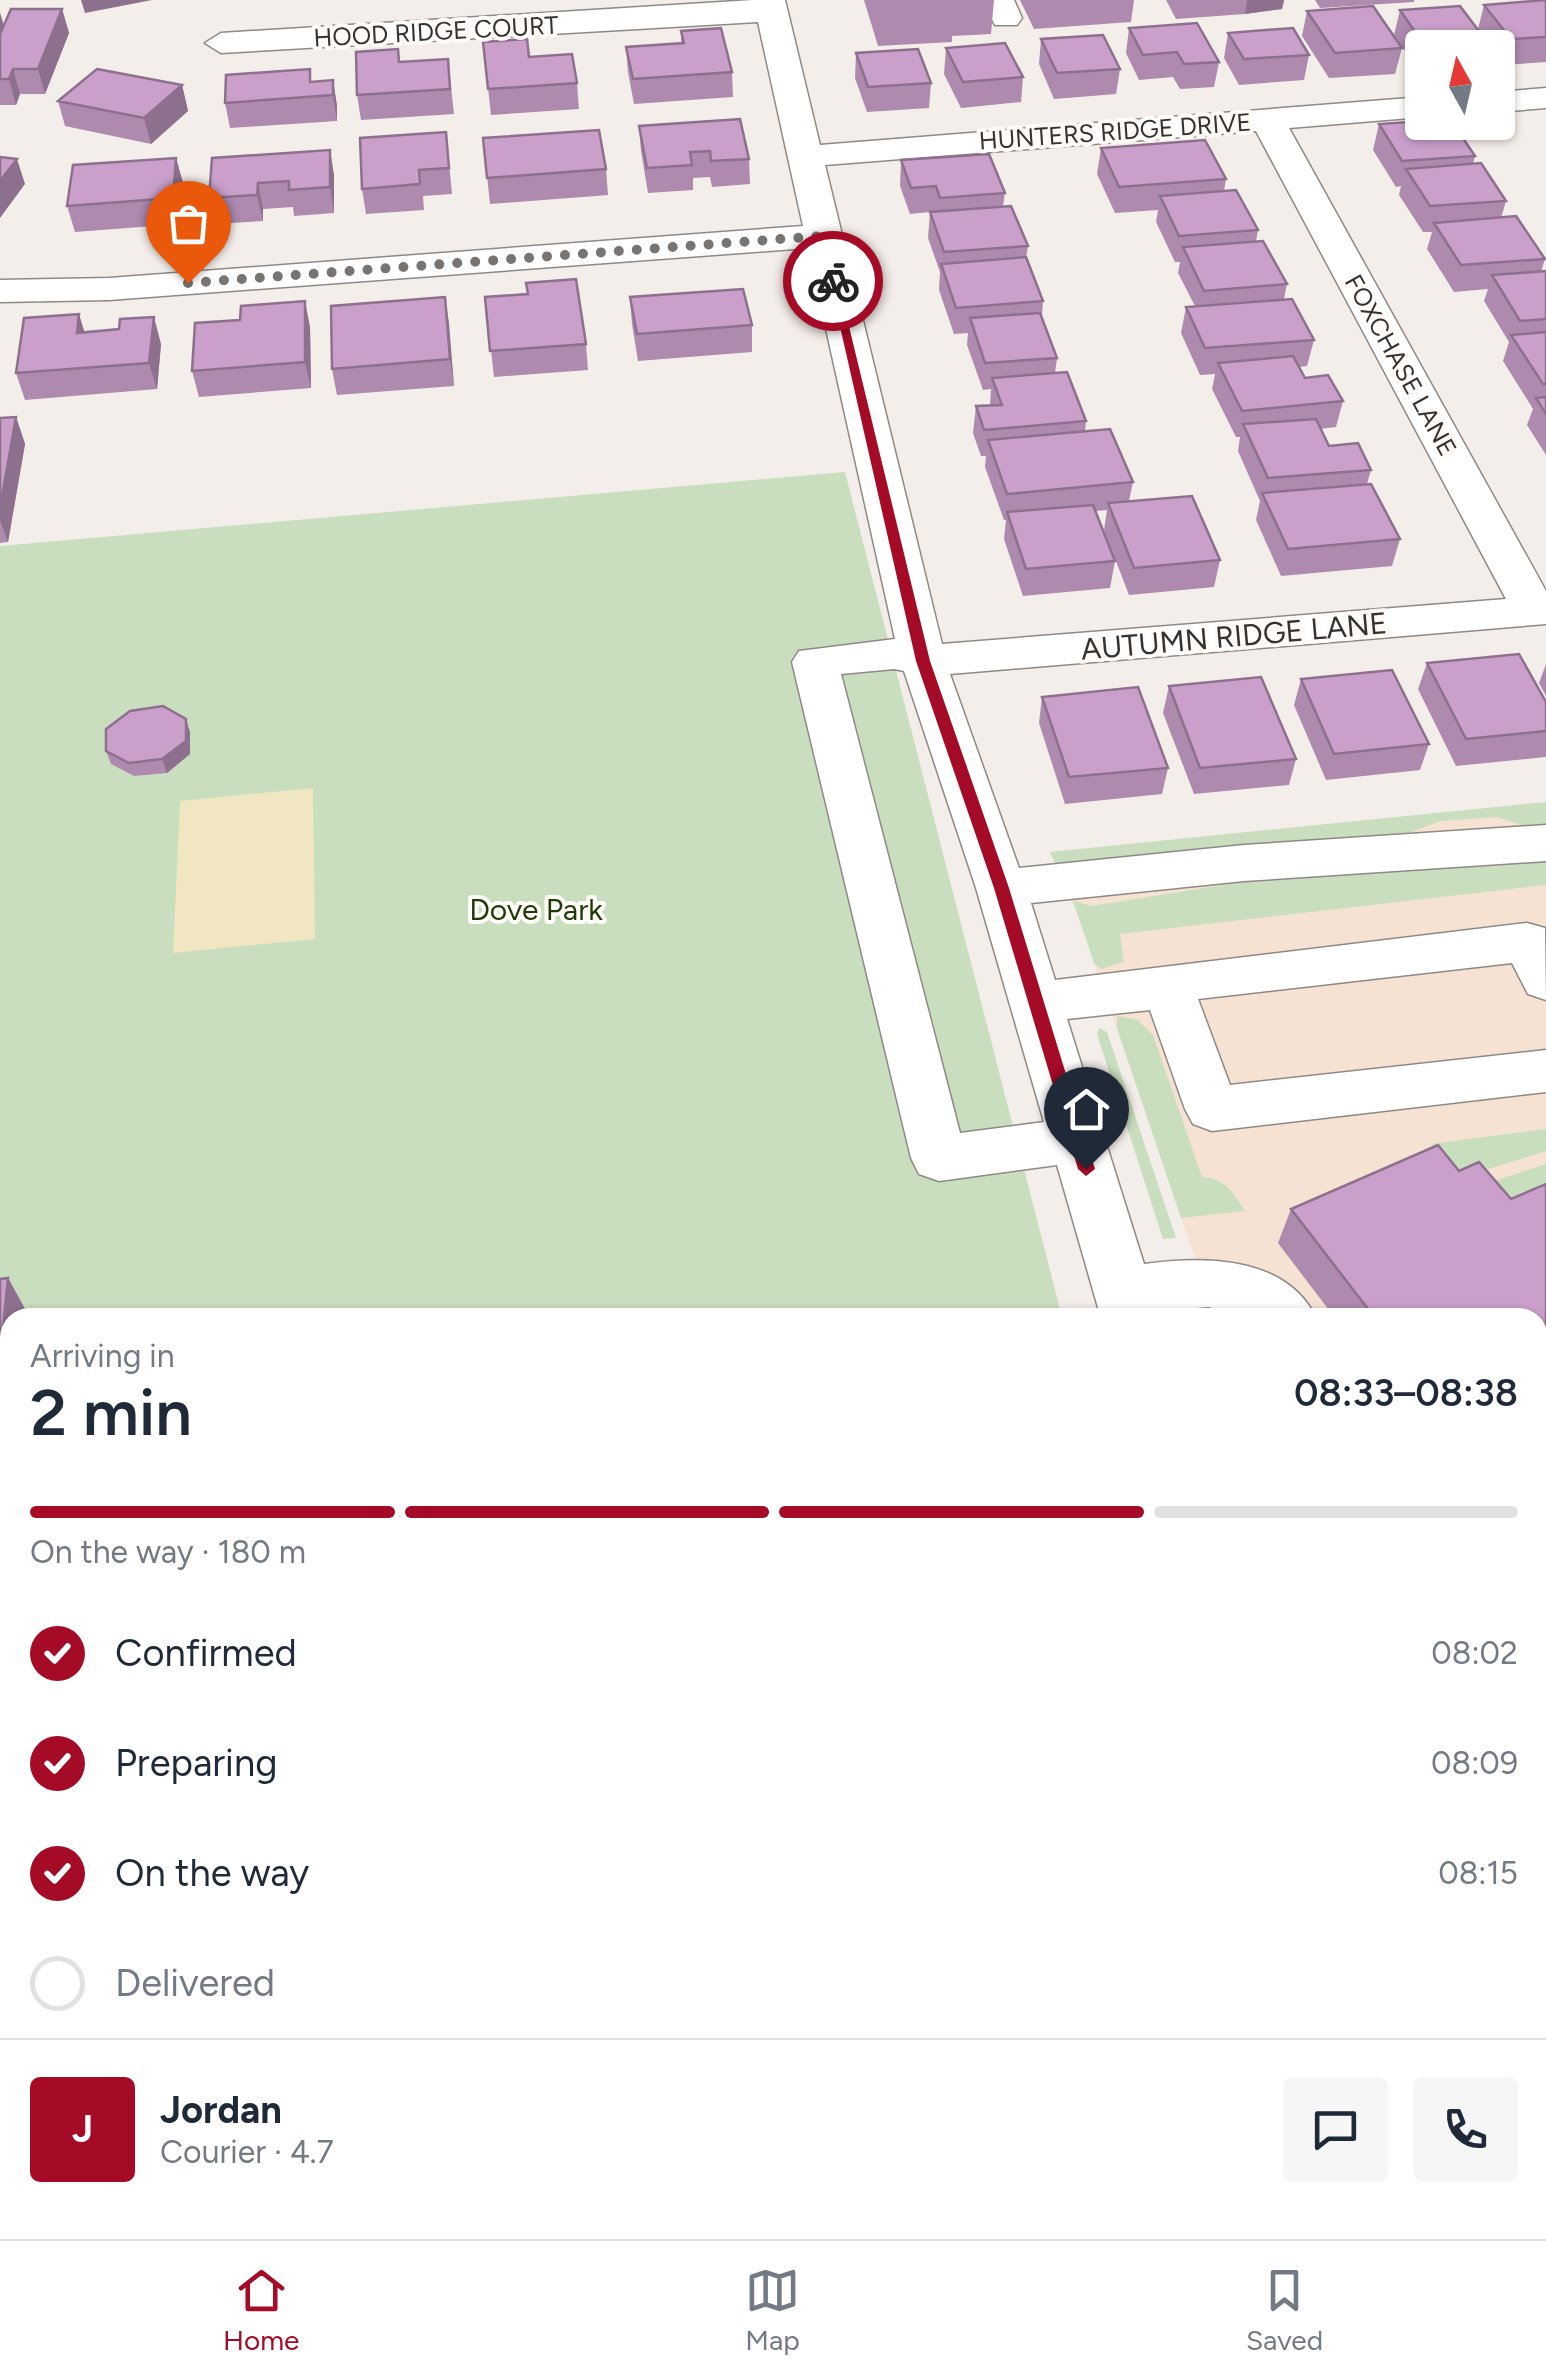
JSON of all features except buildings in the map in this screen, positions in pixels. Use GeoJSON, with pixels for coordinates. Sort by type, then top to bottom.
{"type":"FeatureCollection","features":[{"type":"Feature","properties":{"kind":"street","name":"HOOD RIDGE COURT"},"geometry":{"type":"LineString","coordinates":[[221,43],[770,6]]}},
{"type":"Feature","properties":{"kind":"street"},"geometry":{"type":"LineString","coordinates":[[770,6],[923,661],[1001,888],[1127,1304],[1214,1282],[1242,1286],[1272,1308]]}},
{"type":"Feature","properties":{"kind":"street"},"geometry":{"type":"LineString","coordinates":[[1515,101],[1546,98]]}},
{"type":"Feature","properties":{"kind":"street","name":"HUNTERS RIDGE DRIVE"},"geometry":{"type":"LineString","coordinates":[[808,156],[1405,109]]}},
{"type":"Feature","properties":{"kind":"street","name":"FOXCHASE LANE"},"geometry":{"type":"LineString","coordinates":[[1266,120],[1541,611]]}},
{"type":"Feature","properties":{"kind":"street"},"geometry":{"type":"LineString","coordinates":[[0,291],[109,289],[822,236]]}},
{"type":"Feature","properties":{"kind":"street","name":"AUTUMN RIDGE LANE"},"geometry":{"type":"LineString","coordinates":[[1078,1140],[939,1158],[815,662],[894,654],[923,661],[1541,611]]}},
{"type":"Feature","properties":{"kind":"street"},"geometry":{"type":"LineString","coordinates":[[1001,888],[1244,863],[1546,843]]}},
{"type":"Feature","properties":{"kind":"street"},"geometry":{"type":"LineString","coordinates":[[1036,1002],[1168,988],[1188,980],[1526,942],[1546,980]]}},
{"type":"Feature","properties":{"kind":"street"},"geometry":{"type":"LineString","coordinates":[[1168,988],[1212,1109],[1546,1070]]}},
{"type":"Feature","properties":{"kind":"shaded area"},"geometry":{"type":"Polygon","coordinates":[[[1546,802],[1546,1308],[1212,1308],[1076,910],[1050,852],[1546,802]]]}},
{"type":"Feature","properties":{"kind":"green space","name":"Dove Park"},"geometry":{"type":"Polygon","coordinates":[[[845,472],[1060,1308],[0,1308],[0,546],[845,472]]]}},
{"type":"Feature","properties":{"kind":"green space"},"geometry":{"type":"Polygon","coordinates":[[[1546,802],[1546,833],[1497,817],[1440,821],[1391,840],[1056,865],[1050,852],[1546,802]]]}},
{"type":"Feature","properties":{"kind":"green space"},"geometry":{"type":"Polygon","coordinates":[[[1546,852],[1546,885],[1120,934],[1124,962],[1101,969],[1094,963],[1073,901],[1092,906],[1254,880],[1546,852]]]}},
{"type":"Feature","properties":{"kind":"green space"},"geometry":{"type":"Polygon","coordinates":[[[1117,1016],[1138,1020],[1153,1035],[1202,1177],[1222,1183],[1245,1211],[1181,1218],[1117,1028],[1117,1016]]]}},
{"type":"Feature","properties":{"kind":"green space"},"geometry":{"type":"Polygon","coordinates":[[[1099,1028],[1107,1032],[1176,1238],[1163,1239],[1097,1034],[1099,1028]]]}},
{"type":"Feature","properties":{"kind":"green space"},"geometry":{"type":"Polygon","coordinates":[[[1546,1129],[1546,1151],[1447,1182],[1431,1144],[1546,1129]]]}},
{"type":"Feature","properties":{"kind":"green space"},"geometry":{"type":"Polygon","coordinates":[[[1546,1164],[1546,1210],[1454,1194],[1546,1164]]]}},
{"type":"Feature","properties":{"kind":"sand"},"geometry":{"type":"Polygon","coordinates":[[[313,788],[315,939],[173,953],[180,801],[313,788]]]}},
{"type":"Feature","properties":{"kind":"way so far"},"geometry":{"type":"LineString","coordinates":[[188,283],[822,236],[833,281]]}},
{"type":"Feature","properties":{"kind":"route"},"geometry":{"type":"LineString","coordinates":[[833,281],[923,661],[1001,888],[1086,1169]]}}]}
